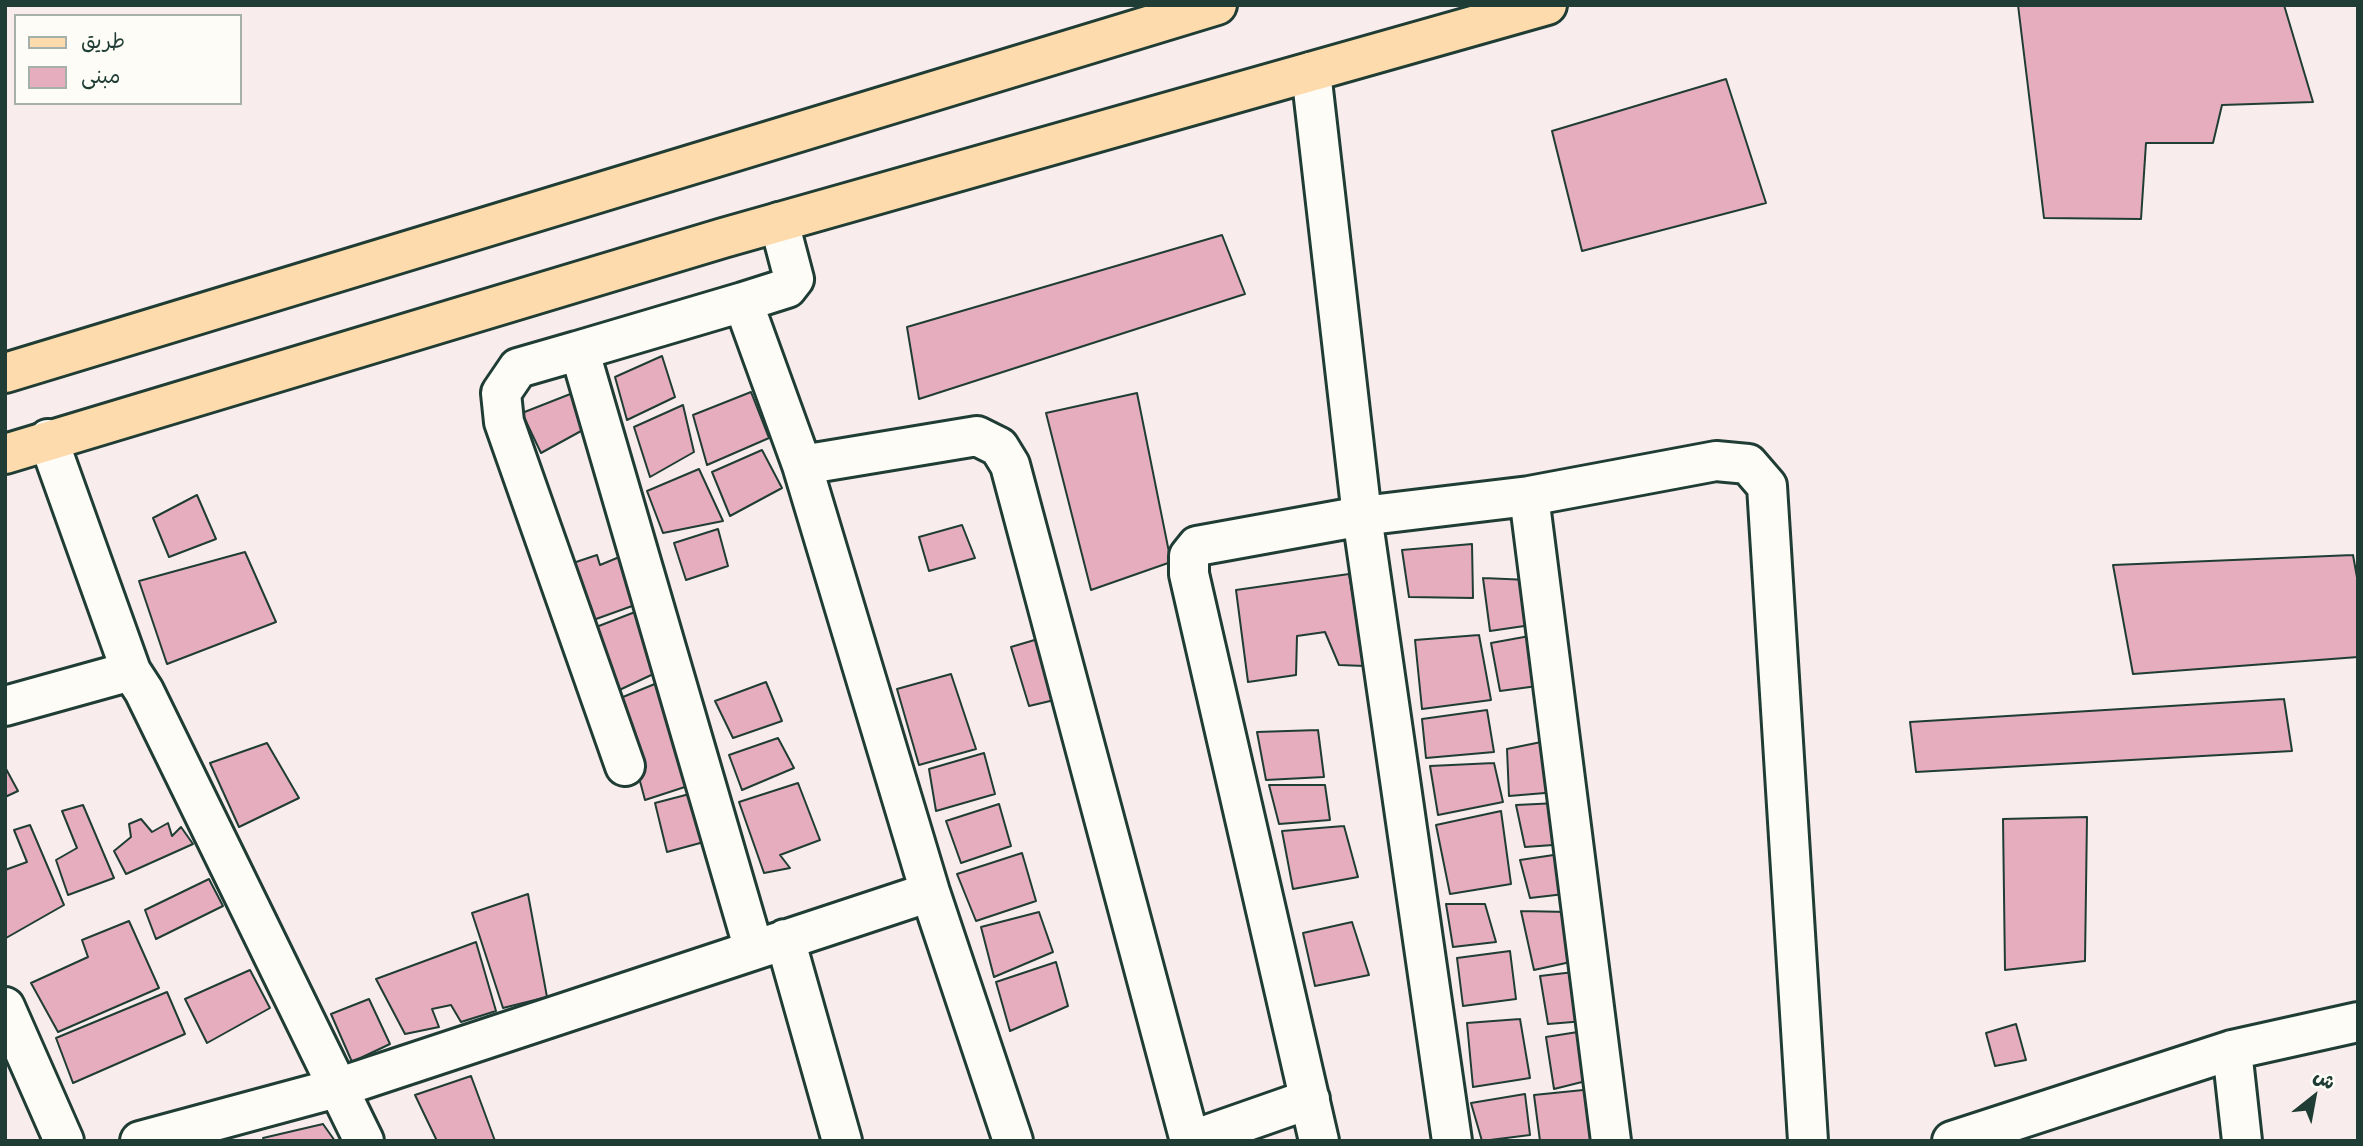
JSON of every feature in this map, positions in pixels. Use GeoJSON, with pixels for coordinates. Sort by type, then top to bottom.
{"type":"FeatureCollection","features":[{"type":"Feature","properties":{"kind":"main road"},"geometry":{"type":"LineString","coordinates":[[5,373],[1217,5]]}},
{"type":"Feature","properties":{"kind":"main road"},"geometry":{"type":"LineString","coordinates":[[5,454],[779,222],[1547,5]]}},
{"type":"Feature","properties":{"kind":"street"},"geometry":{"type":"LineString","coordinates":[[1311,72],[1362,516],[1452,1141]]}},
{"type":"Feature","properties":{"kind":"street"},"geometry":{"type":"LineString","coordinates":[[625,766],[504,422],[501,393],[518,368],[786,288],[794,279],[779,222]]}},
{"type":"Feature","properties":{"kind":"street"},"geometry":{"type":"LineString","coordinates":[[743,302],[802,465],[930,892],[1013,1141]]}},
{"type":"Feature","properties":{"kind":"street"},"geometry":{"type":"LineString","coordinates":[[576,351],[588,379],[769,945],[842,1141]]}},
{"type":"Feature","properties":{"kind":"street"},"geometry":{"type":"LineString","coordinates":[[802,465],[977,436],[999,447],[1010,465],[1190,1141],[1310,1099]]}},
{"type":"Feature","properties":{"kind":"street"},"geometry":{"type":"LineString","coordinates":[[48,439],[131,671],[365,1141]]}},
{"type":"Feature","properties":{"kind":"street"},"geometry":{"type":"LineString","coordinates":[[1319,1141],[1189,574],[1189,556],[1197,546],[1362,516],[1529,496],[1716,461],[1748,464],[1767,486],[1808,1141]]}},
{"type":"Feature","properties":{"kind":"street"},"geometry":{"type":"LineString","coordinates":[[1529,496],[1611,1141]]}},
{"type":"Feature","properties":{"kind":"street"},"geometry":{"type":"LineString","coordinates":[[5,706],[131,671]]}},
{"type":"Feature","properties":{"kind":"street"},"geometry":{"type":"LineString","coordinates":[[140,1141],[340,1087],[930,892]]}},
{"type":"Feature","properties":{"kind":"street"},"geometry":{"type":"LineString","coordinates":[[5,1007],[64,1141]]}},
{"type":"Feature","properties":{"kind":"street"},"geometry":{"type":"LineString","coordinates":[[1952,1141],[2029,1128],[2232,1049],[2358,1022]]}},
{"type":"Feature","properties":{"kind":"street"},"geometry":{"type":"LineString","coordinates":[[2232,1049],[2242,1141]]}},
{"type":"Feature","properties":{"kind":"building"},"geometry":{"type":"Polygon","coordinates":[[[2018,5],[2284,5],[2313,102],[2222,105],[2213,143],[2146,143],[2141,219],[2044,218],[2018,5]]]}},
{"type":"Feature","properties":{"kind":"building"},"geometry":{"type":"Polygon","coordinates":[[[1726,79],[1766,203],[1582,251],[1552,131],[1726,79]]]}},
{"type":"Feature","properties":{"kind":"building"},"geometry":{"type":"Polygon","coordinates":[[[1222,235],[1245,294],[919,399],[907,327],[1222,235]]]}},
{"type":"Feature","properties":{"kind":"building"},"geometry":{"type":"Polygon","coordinates":[[[662,356],[675,397],[627,420],[615,377],[662,356]]]}},
{"type":"Feature","properties":{"kind":"building"},"geometry":{"type":"Polygon","coordinates":[[[578,391],[592,425],[541,453],[522,413],[578,391]]]}},
{"type":"Feature","properties":{"kind":"building"},"geometry":{"type":"Polygon","coordinates":[[[751,392],[769,438],[707,465],[693,415],[751,392]]]}},
{"type":"Feature","properties":{"kind":"building"},"geometry":{"type":"Polygon","coordinates":[[[1137,393],[1171,562],[1091,590],[1046,413],[1137,393]]]}},
{"type":"Feature","properties":{"kind":"building"},"geometry":{"type":"Polygon","coordinates":[[[683,405],[694,452],[650,477],[634,427],[683,405]]]}},
{"type":"Feature","properties":{"kind":"building"},"geometry":{"type":"Polygon","coordinates":[[[762,450],[782,488],[730,516],[712,472],[762,450]]]}},
{"type":"Feature","properties":{"kind":"building"},"geometry":{"type":"Polygon","coordinates":[[[699,469],[723,521],[663,533],[647,491],[699,469]]]}},
{"type":"Feature","properties":{"kind":"building"},"geometry":{"type":"Polygon","coordinates":[[[197,495],[216,539],[169,557],[153,518],[197,495]]]}},
{"type":"Feature","properties":{"kind":"building"},"geometry":{"type":"Polygon","coordinates":[[[962,525],[975,558],[929,571],[919,537],[962,525]]]}},
{"type":"Feature","properties":{"kind":"building"},"geometry":{"type":"Polygon","coordinates":[[[718,529],[728,566],[686,580],[674,543],[718,529]]]}},
{"type":"Feature","properties":{"kind":"building"},"geometry":{"type":"Polygon","coordinates":[[[1472,544],[1473,598],[1409,597],[1402,550],[1472,544]]]}},
{"type":"Feature","properties":{"kind":"building"},"geometry":{"type":"Polygon","coordinates":[[[245,552],[276,622],[167,664],[139,581],[245,552]]]}},
{"type":"Feature","properties":{"kind":"building"},"geometry":{"type":"Polygon","coordinates":[[[629,553],[646,601],[585,623],[570,564],[597,555],[600,565],[629,553]]]}},
{"type":"Feature","properties":{"kind":"building"},"geometry":{"type":"Polygon","coordinates":[[[2353,555],[2358,583],[2358,657],[2133,674],[2113,565],[2353,555]]]}},
{"type":"Feature","properties":{"kind":"building"},"geometry":{"type":"Polygon","coordinates":[[[1349,574],[1365,666],[1339,665],[1325,632],[1297,636],[1296,675],[1248,682],[1236,590],[1349,574]]]}},
{"type":"Feature","properties":{"kind":"building"},"geometry":{"type":"Polygon","coordinates":[[[1483,578],[1529,580],[1538,624],[1490,631],[1483,578]]]}},
{"type":"Feature","properties":{"kind":"building"},"geometry":{"type":"Polygon","coordinates":[[[648,607],[664,669],[613,693],[591,629],[648,607]]]}},
{"type":"Feature","properties":{"kind":"building"},"geometry":{"type":"Polygon","coordinates":[[[1479,635],[1491,700],[1422,709],[1415,640],[1479,635]]]}},
{"type":"Feature","properties":{"kind":"building"},"geometry":{"type":"Polygon","coordinates":[[[1535,635],[1545,685],[1500,691],[1491,643],[1535,635]]]}},
{"type":"Feature","properties":{"kind":"building"},"geometry":{"type":"Polygon","coordinates":[[[1048,636],[1063,698],[1029,706],[1011,647],[1048,636]]]}},
{"type":"Feature","properties":{"kind":"building"},"geometry":{"type":"Polygon","coordinates":[[[951,674],[976,749],[919,765],[897,689],[951,674]]]}},
{"type":"Feature","properties":{"kind":"building"},"geometry":{"type":"Polygon","coordinates":[[[667,679],[697,783],[645,800],[618,699],[667,679]]]}},
{"type":"Feature","properties":{"kind":"building"},"geometry":{"type":"Polygon","coordinates":[[[766,682],[782,721],[733,738],[715,701],[766,682]]]}},
{"type":"Feature","properties":{"kind":"building"},"geometry":{"type":"Polygon","coordinates":[[[2284,699],[2292,751],[1916,772],[1910,722],[2284,699]]]}},
{"type":"Feature","properties":{"kind":"building"},"geometry":{"type":"Polygon","coordinates":[[[1487,710],[1494,752],[1426,758],[1422,719],[1487,710]]]}},
{"type":"Feature","properties":{"kind":"building"},"geometry":{"type":"Polygon","coordinates":[[[1318,730],[1324,777],[1266,780],[1257,732],[1318,730]]]}},
{"type":"Feature","properties":{"kind":"building"},"geometry":{"type":"Polygon","coordinates":[[[778,738],[794,768],[742,790],[729,755],[778,738]]]}},
{"type":"Feature","properties":{"kind":"building"},"geometry":{"type":"Polygon","coordinates":[[[1551,740],[1557,792],[1509,796],[1507,749],[1551,740]]]}},
{"type":"Feature","properties":{"kind":"building"},"geometry":{"type":"Polygon","coordinates":[[[267,743],[299,798],[239,827],[210,763],[267,743]]]}},
{"type":"Feature","properties":{"kind":"building"},"geometry":{"type":"Polygon","coordinates":[[[984,753],[995,794],[936,811],[929,769],[984,753]]]}},
{"type":"Feature","properties":{"kind":"building"},"geometry":{"type":"Polygon","coordinates":[[[1494,763],[1503,802],[1438,815],[1430,766],[1494,763]]]}},
{"type":"Feature","properties":{"kind":"building"},"geometry":{"type":"Polygon","coordinates":[[[5,767],[18,791],[5,797],[5,767]]]}},
{"type":"Feature","properties":{"kind":"building"},"geometry":{"type":"Polygon","coordinates":[[[798,783],[820,840],[780,855],[790,868],[764,873],[739,802],[798,783]]]}},
{"type":"Feature","properties":{"kind":"building"},"geometry":{"type":"Polygon","coordinates":[[[1269,785],[1325,785],[1330,820],[1279,824],[1269,785]]]}},
{"type":"Feature","properties":{"kind":"building"},"geometry":{"type":"Polygon","coordinates":[[[701,791],[715,839],[667,852],[655,803],[701,791]]]}},
{"type":"Feature","properties":{"kind":"building"},"geometry":{"type":"Polygon","coordinates":[[[1558,803],[1567,844],[1525,847],[1516,805],[1558,803]]]}},
{"type":"Feature","properties":{"kind":"building"},"geometry":{"type":"Polygon","coordinates":[[[999,804],[1011,846],[961,863],[946,821],[999,804]]]}},
{"type":"Feature","properties":{"kind":"building"},"geometry":{"type":"Polygon","coordinates":[[[83,805],[114,878],[68,895],[56,860],[77,848],[62,811],[83,805]]]}},
{"type":"Feature","properties":{"kind":"building"},"geometry":{"type":"Polygon","coordinates":[[[1501,811],[1511,884],[1450,894],[1436,825],[1501,811]]]}},
{"type":"Feature","properties":{"kind":"building"},"geometry":{"type":"Polygon","coordinates":[[[2087,817],[2085,961],[2005,970],[2003,819],[2087,817]]]}},
{"type":"Feature","properties":{"kind":"building"},"geometry":{"type":"Polygon","coordinates":[[[141,819],[152,832],[168,823],[172,836],[181,827],[193,844],[126,874],[114,851],[131,837],[129,824],[141,819]]]}},
{"type":"Feature","properties":{"kind":"building"},"geometry":{"type":"Polygon","coordinates":[[[30,825],[64,905],[6,938],[5,870],[27,862],[14,830],[30,825]]]}},
{"type":"Feature","properties":{"kind":"building"},"geometry":{"type":"Polygon","coordinates":[[[1344,826],[1358,877],[1293,889],[1282,831],[1344,826]]]}},
{"type":"Feature","properties":{"kind":"building"},"geometry":{"type":"Polygon","coordinates":[[[1022,853],[1036,901],[976,921],[957,874],[1022,853]]]}},
{"type":"Feature","properties":{"kind":"building"},"geometry":{"type":"Polygon","coordinates":[[[1567,853],[1573,893],[1530,898],[1520,860],[1567,853]]]}},
{"type":"Feature","properties":{"kind":"building"},"geometry":{"type":"Polygon","coordinates":[[[209,879],[223,906],[156,939],[145,910],[209,879]]]}},
{"type":"Feature","properties":{"kind":"building"},"geometry":{"type":"Polygon","coordinates":[[[528,894],[547,997],[503,1008],[472,913],[528,894]]]}},
{"type":"Feature","properties":{"kind":"building"},"geometry":{"type":"Polygon","coordinates":[[[1446,904],[1485,904],[1496,942],[1453,947],[1446,904]]]}},
{"type":"Feature","properties":{"kind":"building"},"geometry":{"type":"Polygon","coordinates":[[[1521,911],[1568,912],[1575,961],[1534,970],[1521,911]]]}},
{"type":"Feature","properties":{"kind":"building"},"geometry":{"type":"Polygon","coordinates":[[[1039,912],[1053,952],[994,977],[981,927],[1039,912]]]}},
{"type":"Feature","properties":{"kind":"building"},"geometry":{"type":"Polygon","coordinates":[[[129,921],[159,988],[58,1032],[31,983],[88,957],[82,940],[129,921]]]}},
{"type":"Feature","properties":{"kind":"building"},"geometry":{"type":"Polygon","coordinates":[[[1352,922],[1369,975],[1315,986],[1303,933],[1352,922]]]}},
{"type":"Feature","properties":{"kind":"building"},"geometry":{"type":"Polygon","coordinates":[[[476,942],[496,1011],[461,1022],[451,1005],[432,1009],[439,1027],[405,1034],[376,979],[476,942]]]}},
{"type":"Feature","properties":{"kind":"building"},"geometry":{"type":"Polygon","coordinates":[[[1510,951],[1516,999],[1463,1006],[1457,958],[1510,951]]]}},
{"type":"Feature","properties":{"kind":"building"},"geometry":{"type":"Polygon","coordinates":[[[1056,962],[1068,1006],[1010,1031],[996,982],[1056,962]]]}},
{"type":"Feature","properties":{"kind":"building"},"geometry":{"type":"Polygon","coordinates":[[[250,970],[270,1008],[207,1043],[185,999],[250,970]]]}},
{"type":"Feature","properties":{"kind":"building"},"geometry":{"type":"Polygon","coordinates":[[[1574,972],[1585,1021],[1548,1024],[1540,976],[1574,972]]]}},
{"type":"Feature","properties":{"kind":"building"},"geometry":{"type":"Polygon","coordinates":[[[167,992],[185,1034],[73,1083],[56,1038],[167,992]]]}},
{"type":"Feature","properties":{"kind":"building"},"geometry":{"type":"Polygon","coordinates":[[[369,999],[390,1044],[352,1062],[331,1014],[369,999]]]}},
{"type":"Feature","properties":{"kind":"building"},"geometry":{"type":"Polygon","coordinates":[[[1520,1019],[1530,1078],[1473,1087],[1467,1023],[1520,1019]]]}},
{"type":"Feature","properties":{"kind":"building"},"geometry":{"type":"Polygon","coordinates":[[[2016,1024],[2026,1060],[1995,1066],[1986,1033],[2016,1024]]]}},
{"type":"Feature","properties":{"kind":"building"},"geometry":{"type":"Polygon","coordinates":[[[1584,1031],[1594,1079],[1554,1089],[1546,1037],[1584,1031]]]}},
{"type":"Feature","properties":{"kind":"building"},"geometry":{"type":"Polygon","coordinates":[[[471,1076],[495,1141],[437,1141],[415,1095],[471,1076]]]}},
{"type":"Feature","properties":{"kind":"building"},"geometry":{"type":"Polygon","coordinates":[[[1593,1089],[1601,1141],[1540,1141],[1534,1095],[1593,1089]]]}},
{"type":"Feature","properties":{"kind":"building"},"geometry":{"type":"Polygon","coordinates":[[[1525,1094],[1530,1135],[1482,1141],[1471,1103],[1525,1094]]]}},
{"type":"Feature","properties":{"kind":"building"},"geometry":{"type":"Polygon","coordinates":[[[323,1124],[335,1141],[265,1141],[263,1138],[323,1124]]]}}]}
